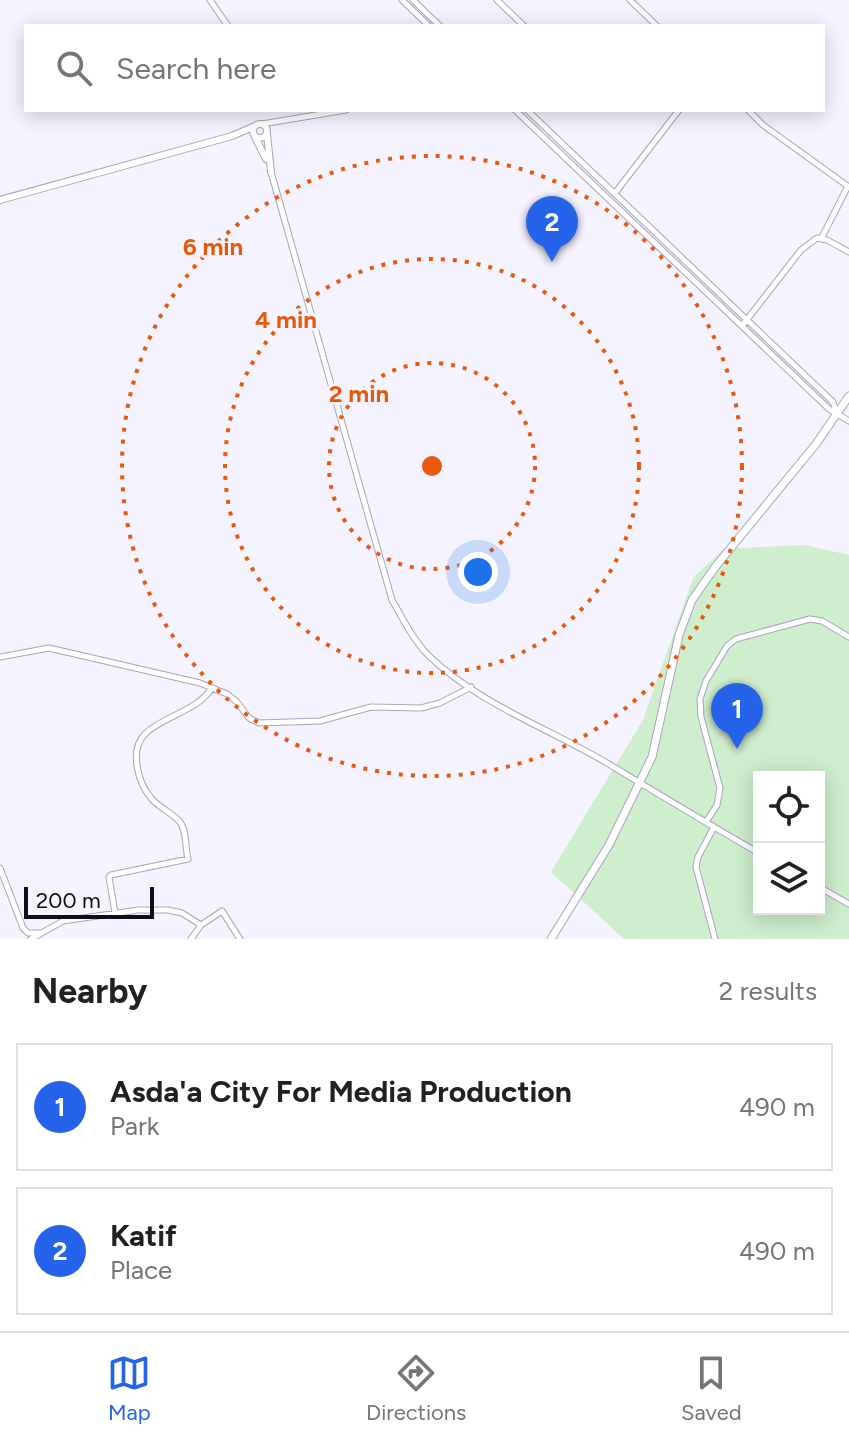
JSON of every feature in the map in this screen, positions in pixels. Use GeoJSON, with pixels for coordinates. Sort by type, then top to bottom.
{"type":"FeatureCollection","features":[{"type":"Feature","properties":{"kind":"main road"},"geometry":{"type":"LineString","coordinates":[[551,939],[609,845],[652,757],[679,635],[688,609],[716,566],[816,444],[849,396]]}},
{"type":"Feature","properties":{"kind":"street"},"geometry":{"type":"LineString","coordinates":[[210,0],[227,24]]}},
{"type":"Feature","properties":{"kind":"street"},"geometry":{"type":"LineString","coordinates":[[402,0],[427,24]]}},
{"type":"Feature","properties":{"kind":"street"},"geometry":{"type":"LineString","coordinates":[[413,0],[438,24]]}},
{"type":"Feature","properties":{"kind":"street"},"geometry":{"type":"LineString","coordinates":[[497,0],[522,24]]}},
{"type":"Feature","properties":{"kind":"street"},"geometry":{"type":"LineString","coordinates":[[630,0],[655,24]]}},
{"type":"Feature","properties":{"kind":"street"},"geometry":{"type":"LineString","coordinates":[[0,200],[265,127],[336,112]]}},
{"type":"Feature","properties":{"kind":"street"},"geometry":{"type":"LineString","coordinates":[[517,112],[829,409],[849,421]]}},
{"type":"Feature","properties":{"kind":"street"},"geometry":{"type":"LineString","coordinates":[[529,112],[833,402],[837,412]]}},
{"type":"Feature","properties":{"kind":"street"},"geometry":{"type":"LineString","coordinates":[[615,193],[677,112]]}},
{"type":"Feature","properties":{"kind":"street"},"geometry":{"type":"LineString","coordinates":[[750,112],[763,125],[849,186],[821,239]]}},
{"type":"Feature","properties":{"kind":"street"},"geometry":{"type":"LineString","coordinates":[[265,127],[253,131],[271,172]]}},
{"type":"Feature","properties":{"kind":"street"},"geometry":{"type":"LineString","coordinates":[[232,136],[262,139],[265,127]]}},
{"type":"Feature","properties":{"kind":"street"},"geometry":{"type":"LineString","coordinates":[[265,127],[271,172],[392,600],[408,628],[427,654],[471,687],[753,850]]}},
{"type":"Feature","properties":{"kind":"street"},"geometry":{"type":"LineString","coordinates":[[742,326],[801,250],[817,238],[849,252]]}},
{"type":"Feature","properties":{"kind":"street"},"geometry":{"type":"LineString","coordinates":[[706,822],[717,805],[720,788],[701,717],[700,699],[706,681],[727,646],[736,639],[810,619],[822,621],[849,637]]}},
{"type":"Feature","properties":{"kind":"street"},"geometry":{"type":"LineString","coordinates":[[0,657],[49,648],[212,688],[237,702],[254,721],[320,721],[371,707],[421,708],[440,703],[471,687]]}},
{"type":"Feature","properties":{"kind":"street"},"geometry":{"type":"LineString","coordinates":[[115,913],[111,875],[188,859],[182,825],[146,791],[137,768],[137,752],[145,734],[191,707],[212,688]]}},
{"type":"Feature","properties":{"kind":"street"},"geometry":{"type":"LineString","coordinates":[[714,827],[696,867],[715,939]]}},
{"type":"Feature","properties":{"kind":"street"},"geometry":{"type":"LineString","coordinates":[[0,868],[23,928],[28,933],[42,932]]}},
{"type":"Feature","properties":{"kind":"street"},"geometry":{"type":"LineString","coordinates":[[825,890],[849,904]]}},
{"type":"Feature","properties":{"kind":"street"},"geometry":{"type":"LineString","coordinates":[[31,939],[63,921],[115,913],[168,910],[182,913],[201,925]]}},
{"type":"Feature","properties":{"kind":"street"},"geometry":{"type":"LineString","coordinates":[[191,939],[201,925],[222,911],[240,939]]}},
{"type":"Feature","properties":{"kind":"green space"},"geometry":{"type":"Polygon","coordinates":[[[805,545],[849,555],[849,939],[624,939],[551,872],[643,720],[693,578],[724,549],[805,545]]]}},
{"type":"Feature","properties":{"kind":"place","name":"Katif"},"geometry":{"type":"Point","coordinates":[552,262]}},
{"type":"Feature","properties":{"kind":"place","name":"Asda'a City For Media Production"},"geometry":{"type":"Point","coordinates":[737,749]}}]}
